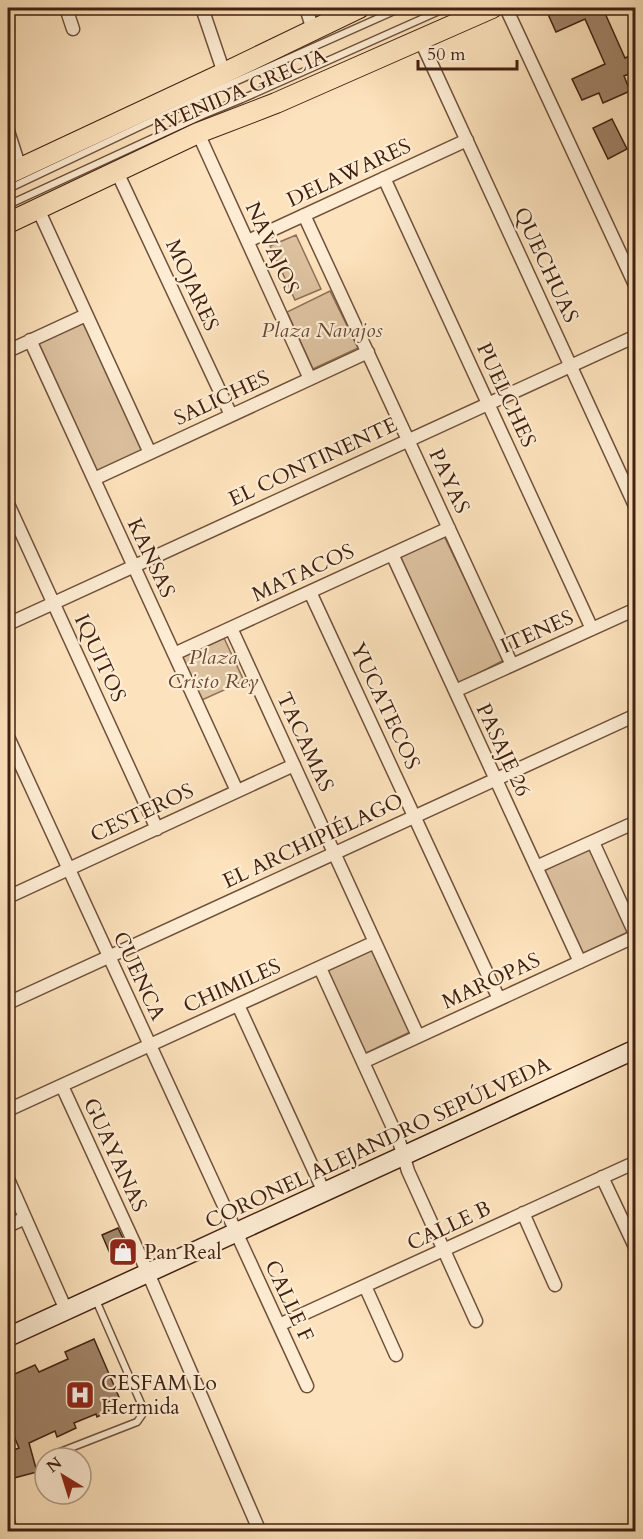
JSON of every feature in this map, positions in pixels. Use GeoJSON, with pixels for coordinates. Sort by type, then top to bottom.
{"type":"FeatureCollection","features":[{"type":"Feature","properties":{"kind":"main road","name":"AVENIDA GRECIA"},"geometry":{"type":"LineString","coordinates":[[15,168],[359,8]]}},
{"type":"Feature","properties":{"kind":"main road","name":"AVENIDA GRECIA"},"geometry":{"type":"LineString","coordinates":[[8,223],[198,133],[276,103],[492,8]]}},
{"type":"Feature","properties":{"kind":"street"},"geometry":{"type":"LineString","coordinates":[[66,8],[73,29]]}},
{"type":"Feature","properties":{"kind":"street"},"geometry":{"type":"LineString","coordinates":[[202,8],[223,70]]}},
{"type":"Feature","properties":{"kind":"street"},"geometry":{"type":"LineString","coordinates":[[306,8],[309,32]]}},
{"type":"Feature","properties":{"kind":"street"},"geometry":{"type":"LineString","coordinates":[[506,8],[636,287]]}},
{"type":"Feature","properties":{"kind":"street","name":"QUECHUAS"},"geometry":{"type":"LineString","coordinates":[[420,39],[636,508]]}},
{"type":"Feature","properties":{"kind":"street"},"geometry":{"type":"LineString","coordinates":[[8,130],[15,168]]}},
{"type":"Feature","properties":{"kind":"street","name":"NAVAJOS"},"geometry":{"type":"LineString","coordinates":[[198,133],[310,379]]}},
{"type":"Feature","properties":{"kind":"street","name":"DELAWARES"},"geometry":{"type":"LineString","coordinates":[[248,241],[467,140]]}},
{"type":"Feature","properties":{"kind":"street","name":"MOJARES"},"geometry":{"type":"LineString","coordinates":[[117,172],[231,416]]}},
{"type":"Feature","properties":{"kind":"street","name":"PUELCHES"},"geometry":{"type":"LineString","coordinates":[[384,178],[592,629]]}},
{"type":"Feature","properties":{"kind":"street"},"geometry":{"type":"LineString","coordinates":[[38,209],[150,453]]}},
{"type":"Feature","properties":{"kind":"street","name":"PAYAS"},"geometry":{"type":"LineString","coordinates":[[304,215],[512,665]]}},
{"type":"Feature","properties":{"kind":"street"},"geometry":{"type":"LineString","coordinates":[[8,351],[86,315]]}},
{"type":"Feature","properties":{"kind":"street","name":"EL CONTINENTE"},"geometry":{"type":"LineString","coordinates":[[8,624],[636,336]]}},
{"type":"Feature","properties":{"kind":"street","name":"KANSAS"},"geometry":{"type":"LineString","coordinates":[[30,340],[237,791]]}},
{"type":"Feature","properties":{"kind":"street","name":"SALICHES"},"geometry":{"type":"LineString","coordinates":[[94,479],[368,352]]}},
{"type":"Feature","properties":{"kind":"street","name":"IQUITOS"},"geometry":{"type":"LineString","coordinates":[[8,504],[156,829]]}},
{"type":"Feature","properties":{"kind":"street","name":"MATACOS"},"geometry":{"type":"LineString","coordinates":[[174,654],[449,528]]}},
{"type":"Feature","properties":{"kind":"street","name":"PASAJE 26"},"geometry":{"type":"LineString","coordinates":[[392,554],[580,962]]}},
{"type":"Feature","properties":{"kind":"street","name":"YUCATECOS"},"geometry":{"type":"LineString","coordinates":[[310,592],[499,999]]}},
{"type":"Feature","properties":{"kind":"street","name":"ITENES"},"geometry":{"type":"LineString","coordinates":[[455,691],[636,609]]}},
{"type":"Feature","properties":{"kind":"street","name":"TACAMAS"},"geometry":{"type":"LineString","coordinates":[[231,628],[418,1036]]}},
{"type":"Feature","properties":{"kind":"street","name":"EL ARCHIPIÉLAGO"},"geometry":{"type":"LineString","coordinates":[[8,1003],[636,715]]}},
{"type":"Feature","properties":{"kind":"street","name":"CUENCA"},"geometry":{"type":"LineString","coordinates":[[8,736],[236,1232]]}},
{"type":"Feature","properties":{"kind":"street","name":"CESTEROS"},"geometry":{"type":"LineString","coordinates":[[8,897],[294,765]]}},
{"type":"Feature","properties":{"kind":"street"},"geometry":{"type":"LineString","coordinates":[[536,867],[636,822]]}},
{"type":"Feature","properties":{"kind":"street"},"geometry":{"type":"LineString","coordinates":[[593,842],[636,936]]}},
{"type":"Feature","properties":{"kind":"street","name":"MAROPAS"},"geometry":{"type":"LineString","coordinates":[[363,1062],[636,936]]}},
{"type":"Feature","properties":{"kind":"street","name":"CHIMILES"},"geometry":{"type":"LineString","coordinates":[[8,1110],[375,942]]}},
{"type":"Feature","properties":{"kind":"street"},"geometry":{"type":"LineString","coordinates":[[320,968],[399,1141],[408,1172],[476,1321]]}},
{"type":"Feature","properties":{"kind":"street"},"geometry":{"type":"LineString","coordinates":[[238,1005],[324,1192]]}},
{"type":"Feature","properties":{"kind":"street","name":"CORONEL ALEJANDRO SEPÚLVEDA"},"geometry":{"type":"LineString","coordinates":[[8,1337],[636,1049]]}},
{"type":"Feature","properties":{"kind":"street","name":"GUAYANAS"},"geometry":{"type":"LineString","coordinates":[[62,1086],[148,1273],[260,1532]]}},
{"type":"Feature","properties":{"kind":"street","name":"CALLE B"},"geometry":{"type":"LineString","coordinates":[[279,1325],[636,1162]]}},
{"type":"Feature","properties":{"kind":"street"},"geometry":{"type":"LineString","coordinates":[[602,1177],[636,1249]]}},
{"type":"Feature","properties":{"kind":"street"},"geometry":{"type":"LineString","coordinates":[[8,1179],[66,1310]]}},
{"type":"Feature","properties":{"kind":"street"},"geometry":{"type":"LineString","coordinates":[[523,1214],[555,1285]]}},
{"type":"Feature","properties":{"kind":"street"},"geometry":{"type":"LineString","coordinates":[[8,1226],[25,1218]]}},
{"type":"Feature","properties":{"kind":"street","name":"CALLE F"},"geometry":{"type":"LineString","coordinates":[[236,1232],[307,1386]]}},
{"type":"Feature","properties":{"kind":"street"},"geometry":{"type":"LineString","coordinates":[[365,1286],[396,1355]]}},
{"type":"Feature","properties":{"kind":"street"},"geometry":{"type":"LineString","coordinates":[[8,1521],[11,1532]]}},
{"type":"Feature","properties":{"kind":"lane"},"geometry":{"type":"LineString","coordinates":[[8,189],[219,89],[401,8]]}},
{"type":"Feature","properties":{"kind":"lane"},"geometry":{"type":"LineString","coordinates":[[8,205],[203,115],[446,8]]}},
{"type":"Feature","properties":{"kind":"lane"},"geometry":{"type":"LineString","coordinates":[[75,1446],[137,1422],[142,1415],[143,1408],[95,1297]]}},
{"type":"Feature","properties":{"kind":"green space"},"geometry":{"type":"Polygon","coordinates":[[[296,235],[321,289],[295,300],[270,246],[296,235]]]}},
{"type":"Feature","properties":{"kind":"green space","name":"Plaza Navajos"},"geometry":{"type":"Polygon","coordinates":[[[330,291],[358,348],[313,369],[287,312],[330,291]]]}},
{"type":"Feature","properties":{"kind":"green space"},"geometry":{"type":"Polygon","coordinates":[[[82,320],[144,450],[96,473],[35,342],[82,320]]]}},
{"type":"Feature","properties":{"kind":"green space"},"geometry":{"type":"Polygon","coordinates":[[[444,536],[504,660],[458,684],[400,557],[444,536]]]}},
{"type":"Feature","properties":{"kind":"green space","name":"Plaza Cristo Rey"},"geometry":{"type":"Polygon","coordinates":[[[224,638],[244,681],[202,700],[182,657],[224,638]]]}},
{"type":"Feature","properties":{"kind":"green space"},"geometry":{"type":"Polygon","coordinates":[[[591,848],[630,931],[580,955],[541,872],[591,848]]]}},
{"type":"Feature","properties":{"kind":"green space"},"geometry":{"type":"Polygon","coordinates":[[[374,947],[412,1031],[362,1055],[324,970],[374,947]]]}},
{"type":"Feature","properties":{"kind":"building"},"geometry":{"type":"Polygon","coordinates":[[[558,8],[611,8],[604,11],[625,58],[636,53],[636,71],[624,76],[630,91],[603,103],[599,93],[582,100],[572,79],[605,64],[585,19],[556,32],[547,12],[558,8]]]}},
{"type":"Feature","properties":{"kind":"building"},"geometry":{"type":"Polygon","coordinates":[[[612,119],[627,149],[608,159],[593,128],[612,119]]]}},
{"type":"Feature","properties":{"kind":"building"},"geometry":{"type":"Polygon","coordinates":[[[118,1228],[130,1253],[129,1258],[115,1265],[102,1235],[118,1228]]]}},
{"type":"Feature","properties":{"kind":"building"},"geometry":{"type":"Polygon","coordinates":[[[94,1339],[119,1397],[105,1403],[109,1411],[74,1423],[76,1428],[57,1437],[55,1431],[29,1443],[33,1458],[33,1473],[10,1479],[8,1452],[19,1448],[8,1422],[8,1377],[35,1365],[39,1372],[68,1359],[65,1352],[94,1339]]]}},
{"type":"Feature","properties":{"kind":"place","name":"Pan Real"},"geometry":{"type":"Point","coordinates":[123,1252]}},
{"type":"Feature","properties":{"kind":"place","name":"CESFAM Lo Hermida"},"geometry":{"type":"Point","coordinates":[80,1395]}}]}
